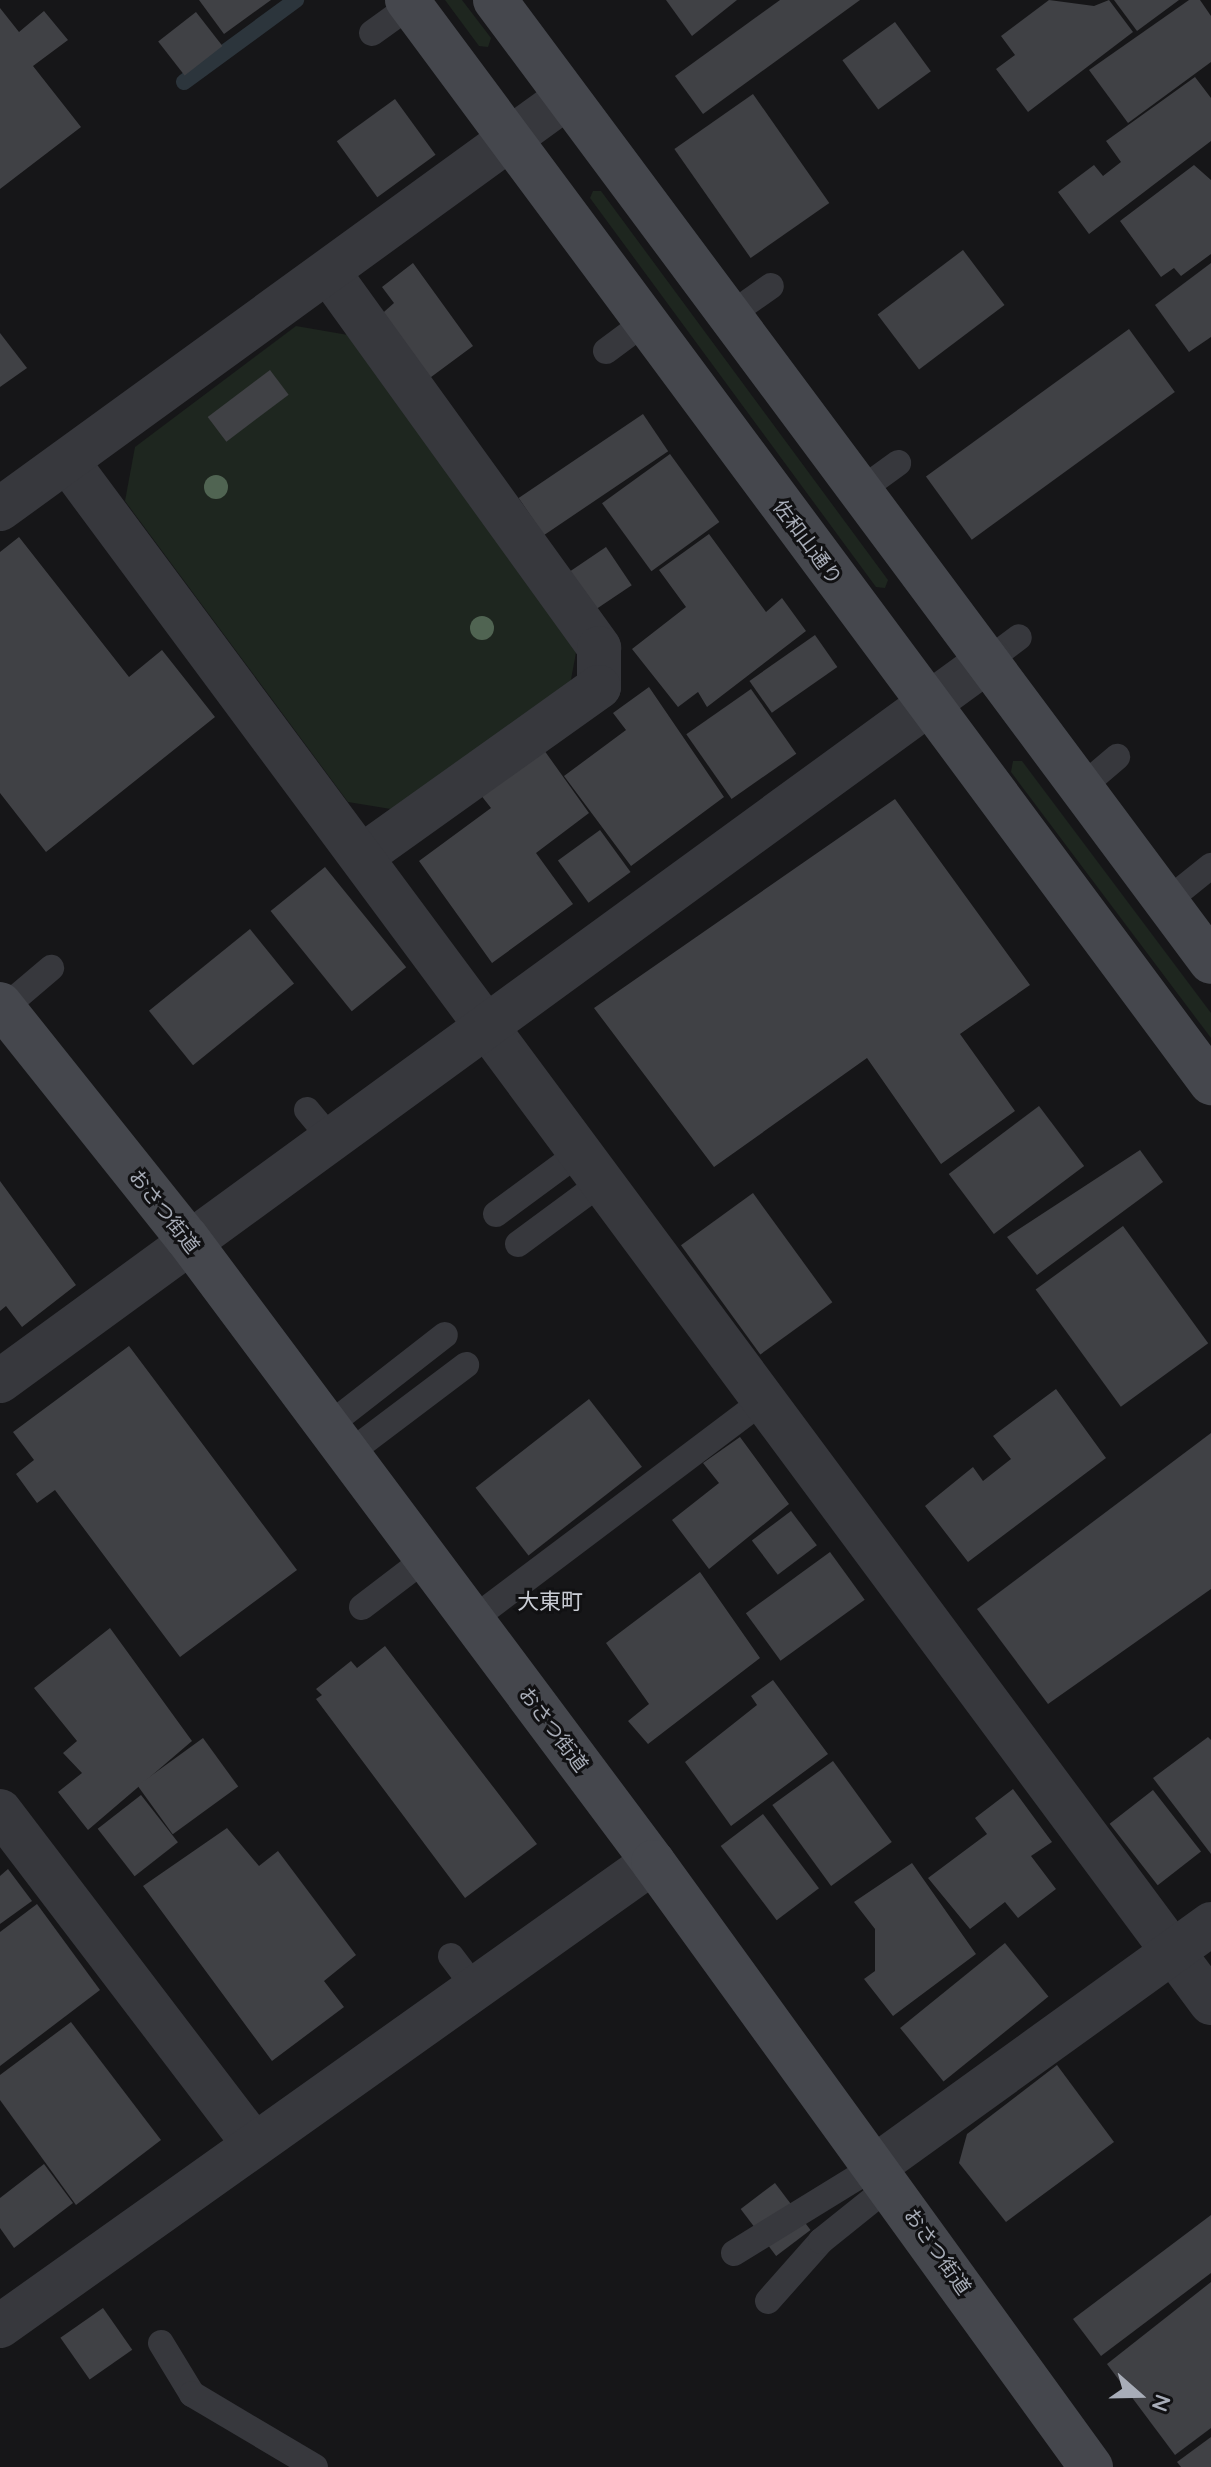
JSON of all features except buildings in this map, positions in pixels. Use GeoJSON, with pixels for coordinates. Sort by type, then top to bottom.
{"type":"FeatureCollection","features":[{"type":"Feature","properties":{"kind":"street"},"geometry":{"type":"LineString","coordinates":[[495,0],[861,490],[1004,648],[1083,786],[1211,962]]}},
{"type":"Feature","properties":{"kind":"street","name":"佐和山通り"},"geometry":{"type":"LineString","coordinates":[[409,2],[1211,1083]]}},
{"type":"Feature","properties":{"kind":"street"},"geometry":{"type":"LineString","coordinates":[[5,496],[67,461],[139,395],[329,273],[368,231],[510,139],[566,98]]}},
{"type":"Feature","properties":{"kind":"street"},"geometry":{"type":"LineString","coordinates":[[329,273],[599,648],[599,687],[362,856]]}},
{"type":"Feature","properties":{"kind":"street"},"geometry":{"type":"LineString","coordinates":[[67,461],[591,1167],[836,1477],[1211,2003]]}},
{"type":"Feature","properties":{"kind":"street"},"geometry":{"type":"LineString","coordinates":[[0,1381],[187,1238],[318,1123],[486,1025],[1004,648]]}},
{"type":"Feature","properties":{"kind":"street","name":"おさつ街道"},"geometry":{"type":"LineString","coordinates":[[4,1015],[187,1238],[884,2175],[1091,2467]]}},
{"type":"Feature","properties":{"kind":"street"},"geometry":{"type":"LineString","coordinates":[[0,1811],[251,2141]]}},
{"type":"Feature","properties":{"kind":"street"},"geometry":{"type":"LineString","coordinates":[[0,2326],[251,2141],[462,1971],[653,1862]]}},
{"type":"Feature","properties":{"kind":"street"},"geometry":{"type":"LineString","coordinates":[[884,2175],[1211,1924]]}},
{"type":"Feature","properties":{"kind":"lane"},"geometry":{"type":"LineString","coordinates":[[372,33],[409,2]]}},
{"type":"Feature","properties":{"kind":"lane"},"geometry":{"type":"LineString","coordinates":[[730,315],[771,286]]}},
{"type":"Feature","properties":{"kind":"lane"},"geometry":{"type":"LineString","coordinates":[[606,351],[645,322]]}},
{"type":"Feature","properties":{"kind":"lane"},"geometry":{"type":"LineString","coordinates":[[861,490],[898,463]]}},
{"type":"Feature","properties":{"kind":"lane"},"geometry":{"type":"LineString","coordinates":[[1083,786],[1117,757]]}},
{"type":"Feature","properties":{"kind":"lane"},"geometry":{"type":"LineString","coordinates":[[1166,902],[1211,866]]}},
{"type":"Feature","properties":{"kind":"lane"},"geometry":{"type":"LineString","coordinates":[[4,1015],[51,968]]}},
{"type":"Feature","properties":{"kind":"lane"},"geometry":{"type":"LineString","coordinates":[[496,1214],[591,1167]]}},
{"type":"Feature","properties":{"kind":"lane"},"geometry":{"type":"LineString","coordinates":[[518,1244],[591,1167]]}},
{"type":"Feature","properties":{"kind":"lane"},"geometry":{"type":"LineString","coordinates":[[338,1440],[445,1335]]}},
{"type":"Feature","properties":{"kind":"lane"},"geometry":{"type":"LineString","coordinates":[[338,1440],[466,1365]]}},
{"type":"Feature","properties":{"kind":"lane"},"geometry":{"type":"LineString","coordinates":[[472,1620],[766,1389]]}},
{"type":"Feature","properties":{"kind":"lane"},"geometry":{"type":"LineString","coordinates":[[362,1607],[425,1559]]}},
{"type":"Feature","properties":{"kind":"lane"},"geometry":{"type":"LineString","coordinates":[[734,2253],[884,2175]]}},
{"type":"Feature","properties":{"kind":"lane"},"geometry":{"type":"LineString","coordinates":[[768,2301],[884,2175]]}},
{"type":"Feature","properties":{"kind":"lane"},"geometry":{"type":"LineString","coordinates":[[161,2343],[192,2394],[315,2467]]}},
{"type":"Feature","properties":{"kind":"shaded area"},"geometry":{"type":"Polygon","coordinates":[[[445,0],[462,0],[491,38],[488,47],[479,46],[445,0]]]}},
{"type":"Feature","properties":{"kind":"shaded area"},"geometry":{"type":"Polygon","coordinates":[[[593,191],[601,191],[888,580],[885,588],[876,587],[590,198],[593,191]]]}},
{"type":"Feature","properties":{"kind":"shaded area"},"geometry":{"type":"Polygon","coordinates":[[[296,326],[348,335],[577,647],[570,685],[397,810],[348,802],[125,501],[135,447],[296,326]]]}},
{"type":"Feature","properties":{"kind":"shaded area"},"geometry":{"type":"Polygon","coordinates":[[[1013,761],[1022,761],[1211,1013],[1211,1038],[1011,772],[1013,761]]]}},
{"type":"Feature","properties":{"kind":"waterway"},"geometry":{"type":"LineString","coordinates":[[184,82],[296,0]]}},
{"type":"Feature","properties":{"kind":"district","name":"大東町"},"geometry":{"type":"Point","coordinates":[550,1602]}}]}
